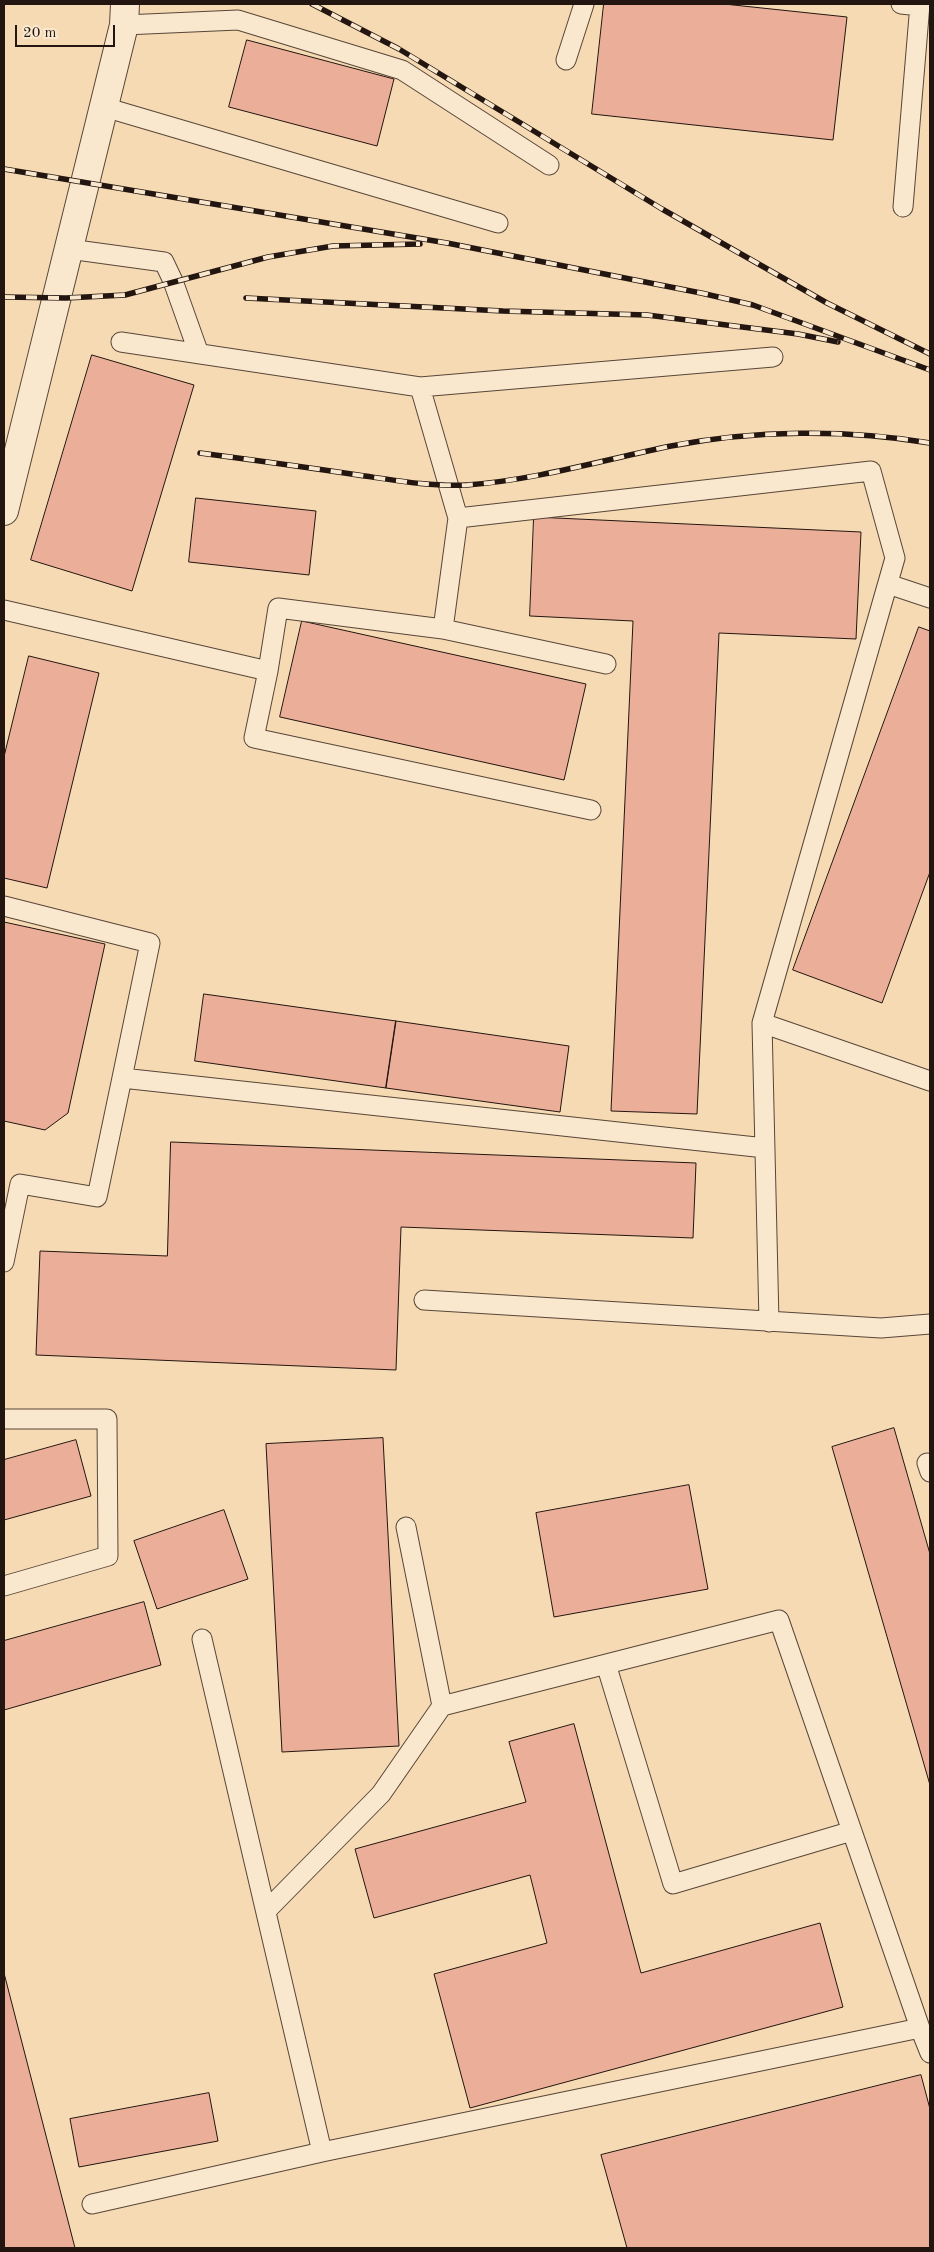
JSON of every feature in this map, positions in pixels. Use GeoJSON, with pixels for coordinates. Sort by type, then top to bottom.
{"type":"FeatureCollection","features":[{"type":"Feature","properties":{"kind":"street"},"geometry":{"type":"LineString","coordinates":[[4,511],[104,107],[124,14]]}},
{"type":"Feature","properties":{"kind":"lane"},"geometry":{"type":"LineString","coordinates":[[566,60],[584,4]]}},
{"type":"Feature","properties":{"kind":"lane"},"geometry":{"type":"LineString","coordinates":[[901,4],[920,5],[902,207]]}},
{"type":"Feature","properties":{"kind":"lane"},"geometry":{"type":"LineString","coordinates":[[124,14],[238,20],[402,70],[549,165]]}},
{"type":"Feature","properties":{"kind":"lane"},"geometry":{"type":"LineString","coordinates":[[104,107],[498,223]]}},
{"type":"Feature","properties":{"kind":"lane"},"geometry":{"type":"LineString","coordinates":[[69,249],[164,262],[173,281],[199,354]]}},
{"type":"Feature","properties":{"kind":"lane"},"geometry":{"type":"LineString","coordinates":[[122,342],[420,387],[772,357]]}},
{"type":"Feature","properties":{"kind":"lane"},"geometry":{"type":"LineString","coordinates":[[420,387],[458,518],[443,629]]}},
{"type":"Feature","properties":{"kind":"lane"},"geometry":{"type":"LineString","coordinates":[[458,518],[871,471],[895,558],[762,1023],[770,1322]]}},
{"type":"Feature","properties":{"kind":"lane"},"geometry":{"type":"LineString","coordinates":[[888,584],[930,598]]}},
{"type":"Feature","properties":{"kind":"lane"},"geometry":{"type":"LineString","coordinates":[[591,810],[254,738],[268,671],[278,608],[443,629],[606,664]]}},
{"type":"Feature","properties":{"kind":"lane"},"geometry":{"type":"LineString","coordinates":[[4,610],[268,671]]}},
{"type":"Feature","properties":{"kind":"lane"},"geometry":{"type":"LineString","coordinates":[[4,906],[150,943],[97,1197],[20,1184],[4,1262]]}},
{"type":"Feature","properties":{"kind":"lane"},"geometry":{"type":"LineString","coordinates":[[762,1023],[930,1081]]}},
{"type":"Feature","properties":{"kind":"lane"},"geometry":{"type":"LineString","coordinates":[[122,1078],[765,1148]]}},
{"type":"Feature","properties":{"kind":"lane"},"geometry":{"type":"LineString","coordinates":[[424,1300],[881,1328],[930,1324]]}},
{"type":"Feature","properties":{"kind":"lane"},"geometry":{"type":"LineString","coordinates":[[4,1419],[107,1419],[108,1556],[4,1586]]}},
{"type":"Feature","properties":{"kind":"lane"},"geometry":{"type":"LineString","coordinates":[[406,1527],[442,1706]]}},
{"type":"Feature","properties":{"kind":"lane"},"geometry":{"type":"LineString","coordinates":[[266,1911],[381,1794],[442,1706],[779,1620],[930,2053]]}},
{"type":"Feature","properties":{"kind":"lane"},"geometry":{"type":"LineString","coordinates":[[202,1639],[322,2152]]}},
{"type":"Feature","properties":{"kind":"lane"},"geometry":{"type":"LineString","coordinates":[[606,1664],[672,1884],[852,1831]]}},
{"type":"Feature","properties":{"kind":"lane"},"geometry":{"type":"LineString","coordinates":[[92,2204],[322,2152],[920,2028]]}},
{"type":"Feature","properties":{"kind":"building"},"geometry":{"type":"Polygon","coordinates":[[[604,4],[724,4],[847,17],[833,140],[592,114],[604,4]]]}},
{"type":"Feature","properties":{"kind":"building"},"geometry":{"type":"Polygon","coordinates":[[[247,40],[394,79],[377,146],[229,107],[247,40]]]}},
{"type":"Feature","properties":{"kind":"building"},"geometry":{"type":"Polygon","coordinates":[[[92,355],[194,385],[132,591],[31,560],[92,355]]]}},
{"type":"Feature","properties":{"kind":"building"},"geometry":{"type":"Polygon","coordinates":[[[196,498],[316,511],[309,575],[189,562],[196,498]]]}},
{"type":"Feature","properties":{"kind":"building"},"geometry":{"type":"Polygon","coordinates":[[[534,517],[861,532],[856,639],[719,633],[697,1114],[611,1111],[633,621],[530,616],[534,517]]]}},
{"type":"Feature","properties":{"kind":"building"},"geometry":{"type":"Polygon","coordinates":[[[302,621],[586,684],[564,780],[280,717],[302,621]]]}},
{"type":"Feature","properties":{"kind":"building"},"geometry":{"type":"Polygon","coordinates":[[[919,627],[930,631],[930,872],[882,1003],[793,970],[919,627]]]}},
{"type":"Feature","properties":{"kind":"building"},"geometry":{"type":"Polygon","coordinates":[[[29,656],[99,673],[47,888],[4,878],[4,757],[29,656]]]}},
{"type":"Feature","properties":{"kind":"building"},"geometry":{"type":"Polygon","coordinates":[[[4,922],[105,944],[68,1113],[45,1130],[4,1121],[4,922]]]}},
{"type":"Feature","properties":{"kind":"building"},"geometry":{"type":"Polygon","coordinates":[[[204,994],[396,1021],[386,1088],[195,1061],[204,994]]]}},
{"type":"Feature","properties":{"kind":"building"},"geometry":{"type":"Polygon","coordinates":[[[396,1021],[569,1046],[560,1112],[386,1088],[396,1021]]]}},
{"type":"Feature","properties":{"kind":"building"},"geometry":{"type":"Polygon","coordinates":[[[171,1142],[696,1163],[693,1238],[401,1227],[396,1370],[36,1355],[40,1251],[167,1256],[171,1142]]]}},
{"type":"Feature","properties":{"kind":"building"},"geometry":{"type":"Polygon","coordinates":[[[894,1428],[930,1554],[930,1785],[832,1447],[894,1428]]]}},
{"type":"Feature","properties":{"kind":"building"},"geometry":{"type":"Polygon","coordinates":[[[383,1438],[399,1746],[282,1752],[266,1444],[383,1438]]]}},
{"type":"Feature","properties":{"kind":"building"},"geometry":{"type":"Polygon","coordinates":[[[76,1440],[91,1496],[4,1520],[4,1460],[76,1440]]]}},
{"type":"Feature","properties":{"kind":"building"},"geometry":{"type":"Polygon","coordinates":[[[689,1485],[708,1589],[554,1617],[536,1513],[689,1485]]]}},
{"type":"Feature","properties":{"kind":"building"},"geometry":{"type":"Polygon","coordinates":[[[224,1510],[248,1579],[157,1609],[134,1541],[224,1510]]]}},
{"type":"Feature","properties":{"kind":"building"},"geometry":{"type":"Polygon","coordinates":[[[144,1602],[161,1665],[4,1710],[4,1641],[144,1602]]]}},
{"type":"Feature","properties":{"kind":"building"},"geometry":{"type":"Polygon","coordinates":[[[574,1724],[641,1973],[820,1923],[843,2007],[470,2108],[434,1974],[547,1943],[530,1875],[374,1918],[355,1849],[526,1802],[509,1742],[574,1724]]]}},
{"type":"Feature","properties":{"kind":"building"},"geometry":{"type":"Polygon","coordinates":[[[4,1973],[75,2248],[4,2248],[4,1973]]]}},
{"type":"Feature","properties":{"kind":"building"},"geometry":{"type":"Polygon","coordinates":[[[921,2075],[930,2109],[930,2248],[627,2248],[601,2155],[921,2075]]]}},
{"type":"Feature","properties":{"kind":"building"},"geometry":{"type":"Polygon","coordinates":[[[209,2093],[218,2141],[79,2167],[70,2119],[209,2093]]]}},
{"type":"Feature","properties":{"kind":"railway"},"geometry":{"type":"LineString","coordinates":[[312,4],[399,49],[662,209],[827,303],[930,354]]}},
{"type":"Feature","properties":{"kind":"railway"},"geometry":{"type":"LineString","coordinates":[[4,169],[447,243],[701,293],[753,305],[930,370]]}},
{"type":"Feature","properties":{"kind":"railway"},"geometry":{"type":"LineString","coordinates":[[4,297],[66,298],[125,295],[268,257],[333,246],[420,244]]}},
{"type":"Feature","properties":{"kind":"railway"},"geometry":{"type":"LineString","coordinates":[[246,298],[503,311],[647,315],[798,334],[838,342]]}},
{"type":"Feature","properties":{"kind":"railway"},"geometry":{"type":"LineString","coordinates":[[200,453],[398,481],[467,485],[518,479],[671,446],[767,434],[866,435],[930,443]]}}]}
